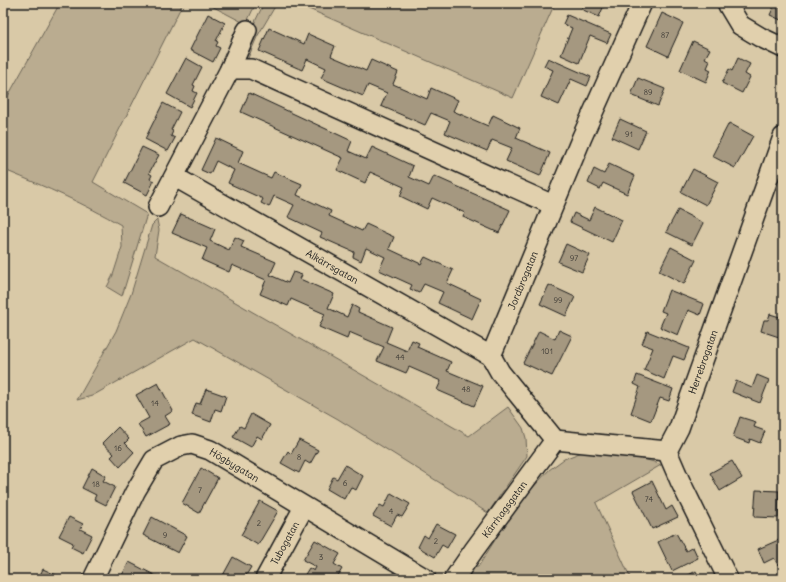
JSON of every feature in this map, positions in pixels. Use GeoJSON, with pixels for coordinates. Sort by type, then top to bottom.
{"type":"FeatureCollection","features":[{"type":"Feature","properties":{"kind":"street","name":"Jordbrogatan"},"geometry":{"type":"LineString","coordinates":[[491,356],[553,205],[642,3]]}},
{"type":"Feature","properties":{"kind":"street"},"geometry":{"type":"LineString","coordinates":[[728,4],[740,25],[783,48]]}},
{"type":"Feature","properties":{"kind":"street"},"geometry":{"type":"LineString","coordinates":[[158,207],[230,69],[247,30]]}},
{"type":"Feature","properties":{"kind":"street"},"geometry":{"type":"LineString","coordinates":[[230,69],[252,69],[553,205]]}},
{"type":"Feature","properties":{"kind":"street","name":"Herrebrogatan"},"geometry":{"type":"LineString","coordinates":[[668,451],[679,428],[783,138]]}},
{"type":"Feature","properties":{"kind":"street","name":"Alkärrsgatan"},"geometry":{"type":"LineString","coordinates":[[174,177],[491,356]]}},
{"type":"Feature","properties":{"kind":"street"},"geometry":{"type":"LineString","coordinates":[[491,356],[500,372],[554,440],[668,451],[680,481],[728,579]]}},
{"type":"Feature","properties":{"kind":"street","name":"Kärrhagsgatan"},"geometry":{"type":"LineString","coordinates":[[454,579],[554,440]]}},
{"type":"Feature","properties":{"kind":"street","name":"Högbygatan"},"geometry":{"type":"LineString","coordinates":[[93,579],[145,474],[154,460],[181,446],[192,444],[210,450],[426,579]]}},
{"type":"Feature","properties":{"kind":"street","name":"Tubogatan"},"geometry":{"type":"LineString","coordinates":[[265,579],[304,507]]}},
{"type":"Feature","properties":{"kind":"shaded area"},"geometry":{"type":"Polygon","coordinates":[[[60,3],[183,3],[93,182],[147,214],[122,296],[107,287],[113,275],[122,247],[121,225],[79,203],[3,168],[3,105],[60,3]]]}},
{"type":"Feature","properties":{"kind":"shaded area"},"geometry":{"type":"Polygon","coordinates":[[[206,3],[256,3],[246,24],[206,3]]]}},
{"type":"Feature","properties":{"kind":"shaded area"},"geometry":{"type":"Polygon","coordinates":[[[264,3],[277,3],[257,37],[246,63],[238,57],[264,3]]]}},
{"type":"Feature","properties":{"kind":"shaded area"},"geometry":{"type":"Polygon","coordinates":[[[295,3],[555,3],[513,98],[295,3]]]}},
{"type":"Feature","properties":{"kind":"shaded area"},"geometry":{"type":"Polygon","coordinates":[[[157,220],[159,230],[155,256],[469,436],[508,407],[523,428],[526,438],[527,456],[488,513],[338,419],[195,338],[92,396],[77,400],[116,331],[131,294],[152,225],[157,220]]]}},
{"type":"Feature","properties":{"kind":"shaded area"},"geometry":{"type":"Polygon","coordinates":[[[582,452],[644,459],[661,465],[596,503],[631,579],[464,579],[470,568],[478,567],[517,505],[549,470],[564,459],[582,452]]]}},
{"type":"Feature","properties":{"kind":"building"},"geometry":{"type":"Polygon","coordinates":[[[584,3],[605,3],[599,17],[581,9],[584,3]]]}},
{"type":"Feature","properties":{"kind":"building"},"geometry":{"type":"Polygon","coordinates":[[[773,3],[783,3],[783,21],[770,15],[775,4],[773,3]]]}},
{"type":"Feature","properties":{"kind":"building"},"geometry":{"type":"Polygon","coordinates":[[[662,13],[683,23],[668,56],[647,46],[662,13]]]}},
{"type":"Feature","properties":{"kind":"building"},"geometry":{"type":"Polygon","coordinates":[[[208,14],[225,23],[216,41],[218,42],[216,46],[220,48],[213,62],[190,50],[208,14]]]}},
{"type":"Feature","properties":{"kind":"building"},"geometry":{"type":"Polygon","coordinates":[[[567,15],[611,34],[607,43],[590,36],[579,63],[561,55],[572,28],[563,24],[567,15]]]}},
{"type":"Feature","properties":{"kind":"building"},"geometry":{"type":"Polygon","coordinates":[[[269,28],[304,44],[308,34],[335,46],[331,56],[366,71],[371,60],[398,72],[393,84],[427,99],[431,88],[458,100],[453,111],[488,126],[493,115],[520,128],[516,138],[550,153],[540,176],[506,161],[512,148],[492,140],[487,151],[445,133],[450,121],[431,113],[425,125],[381,106],[387,93],[368,85],[363,96],[321,78],[326,68],[307,59],[302,70],[259,51],[269,28]]]}},
{"type":"Feature","properties":{"kind":"building"},"geometry":{"type":"Polygon","coordinates":[[[693,41],[710,49],[705,58],[710,61],[707,68],[711,70],[706,82],[680,70],[693,41]]]}},
{"type":"Feature","properties":{"kind":"building"},"geometry":{"type":"Polygon","coordinates":[[[186,58],[202,67],[193,85],[195,86],[193,91],[197,93],[190,107],[167,94],[186,58]]]}},
{"type":"Feature","properties":{"kind":"building"},"geometry":{"type":"Polygon","coordinates":[[[548,58],[591,77],[587,86],[571,79],[559,105],[541,97],[553,70],[544,66],[548,58]]]}},
{"type":"Feature","properties":{"kind":"building"},"geometry":{"type":"Polygon","coordinates":[[[738,58],[750,64],[745,74],[750,77],[742,93],[722,83],[729,69],[732,71],[738,58]]]}},
{"type":"Feature","properties":{"kind":"building"},"geometry":{"type":"Polygon","coordinates":[[[638,78],[665,89],[658,106],[631,95],[638,78]]]}},
{"type":"Feature","properties":{"kind":"building"},"geometry":{"type":"Polygon","coordinates":[[[249,93],[352,141],[348,151],[366,159],[372,147],[413,166],[409,177],[429,186],[434,176],[510,210],[499,233],[463,217],[465,213],[432,198],[427,209],[400,196],[404,187],[370,172],[365,183],[337,170],[343,158],[241,112],[249,93]]]}},
{"type":"Feature","properties":{"kind":"building"},"geometry":{"type":"Polygon","coordinates":[[[163,103],[180,112],[171,130],[173,131],[171,136],[175,138],[168,151],[145,139],[163,103]]]}},
{"type":"Feature","properties":{"kind":"building"},"geometry":{"type":"Polygon","coordinates":[[[620,119],[646,131],[638,149],[612,137],[620,119]]]}},
{"type":"Feature","properties":{"kind":"building"},"geometry":{"type":"Polygon","coordinates":[[[729,123],[753,136],[735,168],[712,156],[729,123]]]}},
{"type":"Feature","properties":{"kind":"building"},"geometry":{"type":"Polygon","coordinates":[[[216,138],[243,151],[238,163],[271,178],[274,172],[302,184],[297,195],[331,211],[329,216],[362,231],[366,224],[394,237],[389,249],[421,264],[425,257],[453,270],[447,283],[481,299],[472,319],[438,303],[443,292],[424,284],[419,293],[410,289],[412,285],[379,270],[385,257],[366,248],[361,261],[353,257],[354,252],[320,237],[322,233],[288,217],[294,205],[274,196],[269,207],[261,203],[263,199],[228,183],[234,170],[216,161],[210,174],[201,170],[216,138]]]}},
{"type":"Feature","properties":{"kind":"building"},"geometry":{"type":"Polygon","coordinates":[[[142,147],[159,155],[149,173],[152,175],[150,179],[154,181],[147,195],[124,183],[142,147]]]}},
{"type":"Feature","properties":{"kind":"building"},"geometry":{"type":"Polygon","coordinates":[[[609,164],[635,176],[627,194],[603,183],[600,189],[588,183],[594,169],[604,174],[609,164]]]}},
{"type":"Feature","properties":{"kind":"building"},"geometry":{"type":"Polygon","coordinates":[[[693,169],[718,182],[706,205],[681,192],[693,169]]]}},
{"type":"Feature","properties":{"kind":"building"},"geometry":{"type":"Polygon","coordinates":[[[595,207],[622,220],[612,242],[570,222],[574,213],[589,220],[595,207]]]}},
{"type":"Feature","properties":{"kind":"building"},"geometry":{"type":"Polygon","coordinates":[[[678,210],[703,223],[692,245],[666,232],[678,210]]]}},
{"type":"Feature","properties":{"kind":"building"},"geometry":{"type":"Polygon","coordinates":[[[181,214],[215,229],[210,241],[229,250],[235,237],[244,241],[241,247],[276,262],[270,275],[288,283],[293,272],[302,275],[300,279],[334,294],[328,308],[347,317],[352,305],[359,309],[358,312],[392,327],[386,342],[407,351],[412,340],[419,343],[417,347],[451,362],[447,371],[483,386],[474,406],[437,390],[441,381],[409,367],[406,373],[377,361],[384,347],[349,332],[347,339],[319,327],[325,314],[291,299],[288,306],[260,294],[266,280],[232,265],[229,272],[202,260],[207,248],[172,233],[181,214]]]}},
{"type":"Feature","properties":{"kind":"building"},"geometry":{"type":"Polygon","coordinates":[[[783,231],[783,241],[778,237],[783,231]]]}},
{"type":"Feature","properties":{"kind":"building"},"geometry":{"type":"Polygon","coordinates":[[[566,244],[590,255],[582,272],[558,262],[566,244]]]}},
{"type":"Feature","properties":{"kind":"building"},"geometry":{"type":"Polygon","coordinates":[[[671,247],[696,260],[684,284],[659,271],[671,247]]]}},
{"type":"Feature","properties":{"kind":"building"},"geometry":{"type":"Polygon","coordinates":[[[549,285],[575,297],[566,316],[540,304],[549,285]]]}},
{"type":"Feature","properties":{"kind":"building"},"geometry":{"type":"Polygon","coordinates":[[[669,290],[704,304],[700,315],[688,310],[678,335],[660,327],[666,313],[661,311],[669,290]]]}},
{"type":"Feature","properties":{"kind":"building"},"geometry":{"type":"Polygon","coordinates":[[[770,314],[783,318],[782,338],[761,331],[764,320],[768,320],[770,314]]]}},
{"type":"Feature","properties":{"kind":"building"},"geometry":{"type":"Polygon","coordinates":[[[559,330],[572,336],[552,376],[523,363],[539,331],[555,339],[559,330]]]}},
{"type":"Feature","properties":{"kind":"building"},"geometry":{"type":"Polygon","coordinates":[[[647,331],[689,348],[684,360],[673,356],[664,379],[644,370],[653,348],[642,344],[647,331]]]}},
{"type":"Feature","properties":{"kind":"building"},"geometry":{"type":"Polygon","coordinates":[[[637,375],[673,389],[669,401],[660,398],[651,421],[631,413],[640,387],[634,384],[637,375]]]}},
{"type":"Feature","properties":{"kind":"building"},"geometry":{"type":"Polygon","coordinates":[[[757,375],[769,380],[760,403],[732,392],[736,381],[752,388],[757,375]]]}},
{"type":"Feature","properties":{"kind":"building"},"geometry":{"type":"Polygon","coordinates":[[[158,383],[173,411],[165,416],[170,424],[146,437],[138,424],[149,418],[136,395],[158,383]]]}},
{"type":"Feature","properties":{"kind":"building"},"geometry":{"type":"Polygon","coordinates":[[[206,389],[226,396],[221,411],[215,409],[211,422],[192,415],[196,403],[200,404],[206,389]]]}},
{"type":"Feature","properties":{"kind":"building"},"geometry":{"type":"Polygon","coordinates":[[[251,414],[270,425],[262,439],[257,436],[251,447],[233,437],[240,426],[244,428],[251,414]]]}},
{"type":"Feature","properties":{"kind":"building"},"geometry":{"type":"Polygon","coordinates":[[[740,417],[756,422],[754,427],[765,431],[760,443],[750,439],[749,443],[733,437],[740,417]]]}},
{"type":"Feature","properties":{"kind":"building"},"geometry":{"type":"Polygon","coordinates":[[[118,427],[129,439],[125,443],[134,452],[120,467],[111,457],[114,454],[102,443],[118,427]]]}},
{"type":"Feature","properties":{"kind":"building"},"geometry":{"type":"Polygon","coordinates":[[[299,440],[318,450],[310,464],[305,461],[299,473],[281,463],[288,451],[291,454],[299,440]]]}},
{"type":"Feature","properties":{"kind":"building"},"geometry":{"type":"Polygon","coordinates":[[[732,461],[742,478],[720,491],[710,473],[732,461]]]}},
{"type":"Feature","properties":{"kind":"building"},"geometry":{"type":"Polygon","coordinates":[[[345,465],[363,476],[356,490],[351,487],[344,499],[327,489],[333,477],[337,479],[345,465]]]}},
{"type":"Feature","properties":{"kind":"building"},"geometry":{"type":"Polygon","coordinates":[[[92,468],[106,476],[103,481],[115,487],[106,505],[94,499],[96,495],[82,488],[92,468]]]}},
{"type":"Feature","properties":{"kind":"building"},"geometry":{"type":"Polygon","coordinates":[[[201,468],[218,478],[199,513],[182,503],[201,468]]]}},
{"type":"Feature","properties":{"kind":"building"},"geometry":{"type":"Polygon","coordinates":[[[652,481],[666,510],[672,506],[678,517],[652,529],[633,491],[652,481]]]}},
{"type":"Feature","properties":{"kind":"building"},"geometry":{"type":"Polygon","coordinates":[[[756,490],[779,491],[778,518],[754,517],[756,490]]]}},
{"type":"Feature","properties":{"kind":"building"},"geometry":{"type":"Polygon","coordinates":[[[391,493],[410,504],[402,517],[397,515],[391,526],[373,516],[380,505],[384,507],[391,493]]]}},
{"type":"Feature","properties":{"kind":"building"},"geometry":{"type":"Polygon","coordinates":[[[260,501],[278,511],[258,545],[241,535],[260,501]]]}},
{"type":"Feature","properties":{"kind":"building"},"geometry":{"type":"Polygon","coordinates":[[[69,517],[83,524],[80,529],[92,535],[83,553],[71,547],[73,543],[59,536],[69,517]]]}},
{"type":"Feature","properties":{"kind":"building"},"geometry":{"type":"Polygon","coordinates":[[[152,517],[187,536],[178,553],[143,535],[152,517]]]}},
{"type":"Feature","properties":{"kind":"building"},"geometry":{"type":"Polygon","coordinates":[[[436,524],[455,534],[447,548],[442,545],[435,557],[418,547],[424,535],[428,538],[436,524]]]}},
{"type":"Feature","properties":{"kind":"building"},"geometry":{"type":"Polygon","coordinates":[[[676,533],[686,551],[693,547],[698,558],[672,571],[658,542],[676,533]]]}},
{"type":"Feature","properties":{"kind":"building"},"geometry":{"type":"Polygon","coordinates":[[[783,538],[783,563],[778,565],[774,558],[764,563],[758,549],[783,538]]]}},
{"type":"Feature","properties":{"kind":"building"},"geometry":{"type":"Polygon","coordinates":[[[315,540],[340,554],[334,564],[342,569],[336,579],[309,579],[304,576],[309,568],[314,571],[316,567],[303,560],[315,540]]]}},
{"type":"Feature","properties":{"kind":"building"},"geometry":{"type":"Polygon","coordinates":[[[233,557],[251,567],[244,579],[221,579],[233,557]]]}},
{"type":"Feature","properties":{"kind":"building"},"geometry":{"type":"Polygon","coordinates":[[[129,562],[162,579],[120,579],[129,562]]]}},
{"type":"Feature","properties":{"kind":"building"},"geometry":{"type":"Polygon","coordinates":[[[43,569],[58,576],[56,579],[38,579],[43,569]]]}},
{"type":"Feature","properties":{"kind":"building"},"geometry":{"type":"Polygon","coordinates":[[[696,571],[700,579],[681,579],[696,571]]]}}]}
